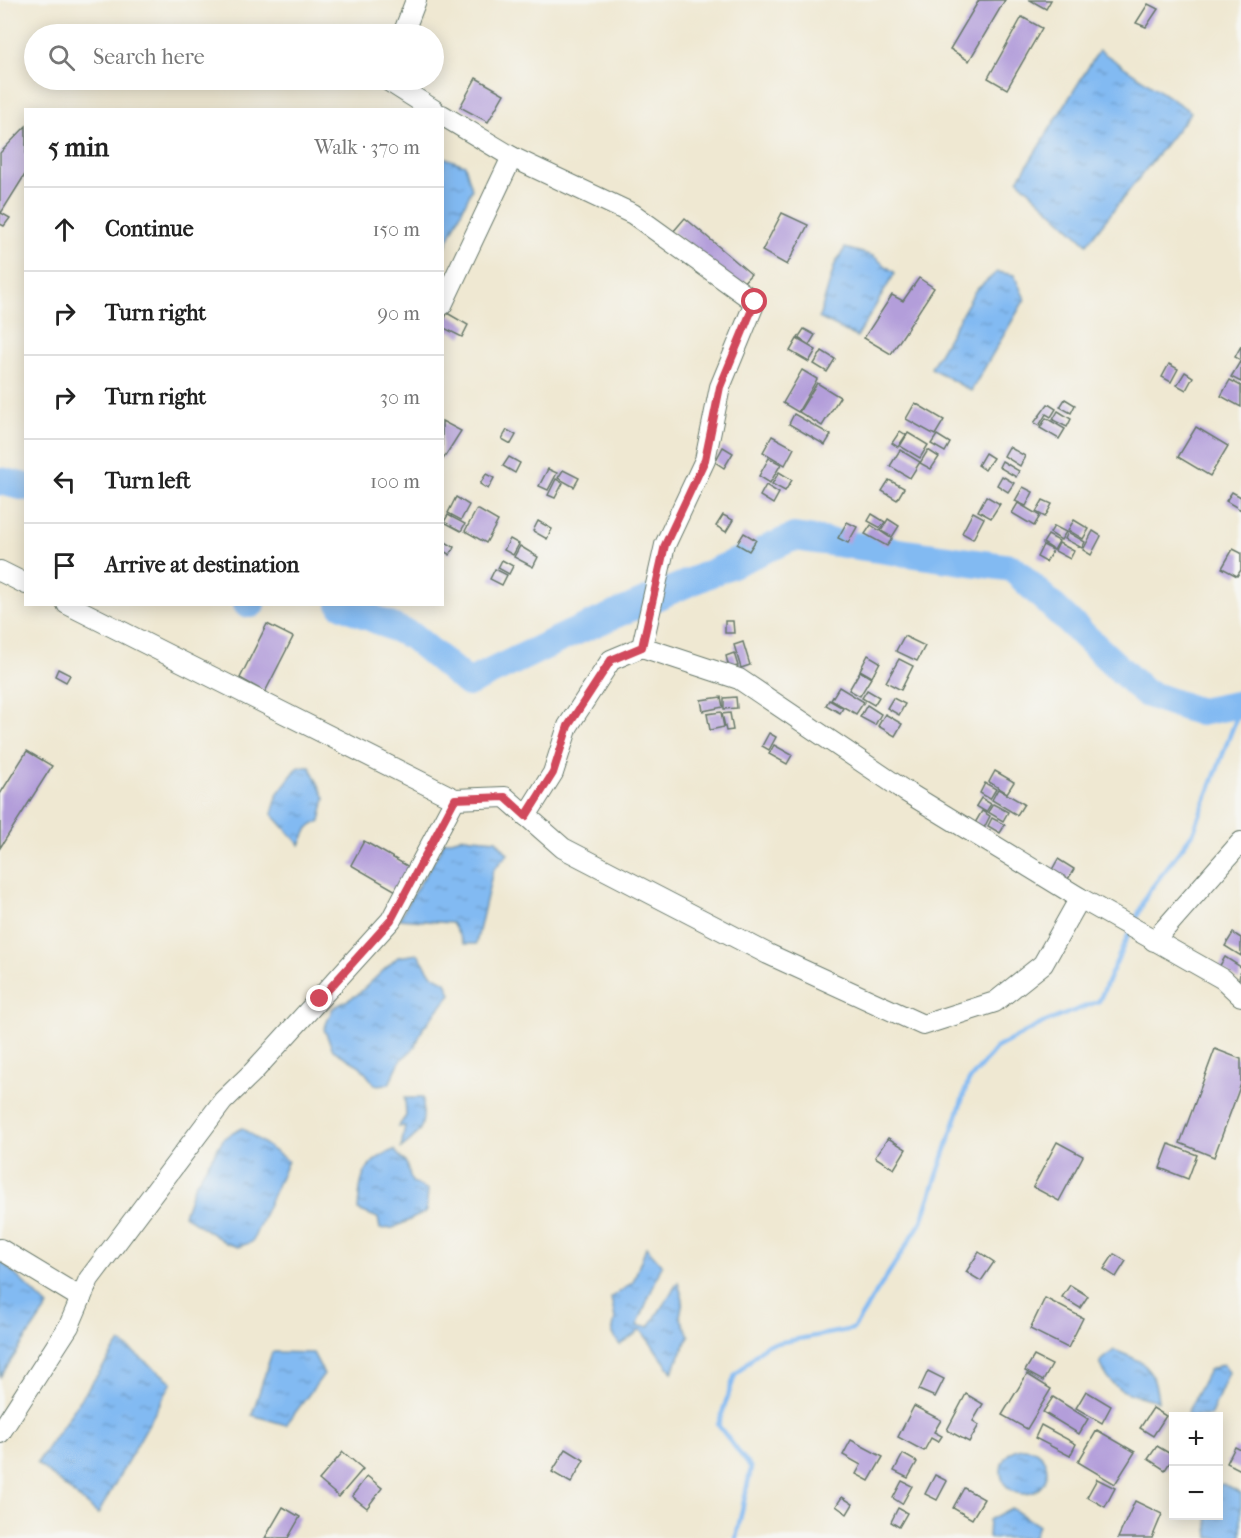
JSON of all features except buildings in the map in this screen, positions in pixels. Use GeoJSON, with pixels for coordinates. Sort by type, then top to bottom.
{"type":"FeatureCollection","features":[{"type":"Feature","properties":{"kind":"street"},"geometry":{"type":"LineString","coordinates":[[407,24],[416,0]]}},
{"type":"Feature","properties":{"kind":"street"},"geometry":{"type":"LineString","coordinates":[[403,90],[431,108]]}},
{"type":"Feature","properties":{"kind":"street"},"geometry":{"type":"LineString","coordinates":[[444,116],[512,157],[633,214],[755,302],[720,387],[705,460],[665,545],[642,647]]}},
{"type":"Feature","properties":{"kind":"street"},"geometry":{"type":"LineString","coordinates":[[444,301],[512,157]]}},
{"type":"Feature","properties":{"kind":"street"},"geometry":{"type":"LineString","coordinates":[[0,571],[24,583]]}},
{"type":"Feature","properties":{"kind":"street"},"geometry":{"type":"LineString","coordinates":[[71,606],[455,799],[505,797],[563,849],[768,954],[923,1025],[995,1002],[1043,964],[1080,898]]}},
{"type":"Feature","properties":{"kind":"street"},"geometry":{"type":"LineString","coordinates":[[526,816],[553,773],[568,726],[611,660],[642,647],[739,679],[905,791],[1080,898],[1223,979],[1241,996]]}},
{"type":"Feature","properties":{"kind":"street"},"geometry":{"type":"LineString","coordinates":[[0,1433],[69,1326],[89,1279],[223,1101],[253,1072],[391,920],[455,799]]}},
{"type":"Feature","properties":{"kind":"street"},"geometry":{"type":"LineString","coordinates":[[1155,941],[1241,842]]}},
{"type":"Feature","properties":{"kind":"street"},"geometry":{"type":"LineString","coordinates":[[0,1250],[81,1298]]}},
{"type":"Feature","properties":{"kind":"water"},"geometry":{"type":"Polygon","coordinates":[[[1099,50],[1191,112],[1087,244],[1018,180],[1099,50]]]}},
{"type":"Feature","properties":{"kind":"water"},"geometry":{"type":"Polygon","coordinates":[[[444,157],[465,165],[472,189],[444,249],[444,157]]]}},
{"type":"Feature","properties":{"kind":"water"},"geometry":{"type":"Polygon","coordinates":[[[845,248],[873,256],[895,273],[857,337],[819,318],[835,264],[845,248]]]}},
{"type":"Feature","properties":{"kind":"water"},"geometry":{"type":"Polygon","coordinates":[[[997,272],[1014,275],[1025,299],[971,391],[931,368],[975,291],[997,272]]]}},
{"type":"Feature","properties":{"kind":"water"},"geometry":{"type":"Polygon","coordinates":[[[298,767],[310,767],[325,798],[320,821],[308,828],[300,845],[272,814],[278,793],[298,767]]]}},
{"type":"Feature","properties":{"kind":"water"},"geometry":{"type":"Polygon","coordinates":[[[462,837],[496,840],[508,854],[493,870],[476,944],[464,944],[452,923],[400,919],[444,842],[462,837]]]}},
{"type":"Feature","properties":{"kind":"water"},"geometry":{"type":"Polygon","coordinates":[[[418,954],[431,974],[446,982],[451,994],[423,1028],[415,1047],[400,1061],[389,1084],[375,1085],[360,1066],[333,1050],[324,1029],[333,1008],[357,995],[398,957],[418,954]]]}},
{"type":"Feature","properties":{"kind":"water"},"geometry":{"type":"Polygon","coordinates":[[[405,1098],[423,1098],[423,1122],[414,1137],[401,1148],[405,1126],[398,1127],[406,1116],[405,1098]]]}},
{"type":"Feature","properties":{"kind":"water"},"geometry":{"type":"Polygon","coordinates":[[[242,1128],[288,1161],[252,1242],[238,1247],[226,1243],[184,1215],[194,1186],[224,1138],[242,1128]]]}},
{"type":"Feature","properties":{"kind":"water"},"geometry":{"type":"Polygon","coordinates":[[[394,1150],[406,1163],[412,1182],[428,1190],[426,1212],[393,1228],[380,1229],[378,1218],[358,1210],[360,1189],[369,1166],[375,1160],[394,1150]]]}},
{"type":"Feature","properties":{"kind":"water"},"geometry":{"type":"Polygon","coordinates":[[[646,1247],[662,1265],[637,1326],[649,1327],[678,1282],[683,1300],[680,1316],[689,1336],[672,1372],[641,1330],[620,1345],[612,1334],[615,1318],[611,1298],[633,1282],[646,1247]]]}},
{"type":"Feature","properties":{"kind":"water"},"geometry":{"type":"Polygon","coordinates":[[[0,1260],[48,1306],[0,1377],[0,1260]]]}},
{"type":"Feature","properties":{"kind":"water"},"geometry":{"type":"Polygon","coordinates":[[[120,1342],[172,1382],[98,1514],[37,1463],[120,1342]]]}},
{"type":"Feature","properties":{"kind":"water"},"geometry":{"type":"Polygon","coordinates":[[[1114,1350],[1133,1358],[1146,1367],[1154,1380],[1158,1401],[1122,1390],[1109,1380],[1100,1362],[1114,1350]]]}},
{"type":"Feature","properties":{"kind":"water"},"geometry":{"type":"Polygon","coordinates":[[[272,1352],[313,1353],[324,1374],[286,1425],[252,1415],[272,1352]]]}},
{"type":"Feature","properties":{"kind":"water"},"geometry":{"type":"Polygon","coordinates":[[[1223,1364],[1229,1372],[1212,1412],[1188,1412],[1209,1370],[1223,1364]]]}},
{"type":"Feature","properties":{"kind":"water"},"geometry":{"type":"Polygon","coordinates":[[[1024,1448],[1040,1455],[1047,1471],[1040,1487],[1024,1494],[1008,1487],[1001,1471],[1008,1455],[1024,1448]]]}},
{"type":"Feature","properties":{"kind":"water"},"geometry":{"type":"Polygon","coordinates":[[[1223,1484],[1241,1494],[1241,1538],[1209,1538],[1207,1520],[1223,1520],[1223,1484]]]}},
{"type":"Feature","properties":{"kind":"water"},"geometry":{"type":"Polygon","coordinates":[[[1011,1508],[1038,1525],[1033,1538],[988,1538],[989,1520],[1011,1508]]]}},
{"type":"Feature","properties":{"kind":"waterway"},"geometry":{"type":"LineString","coordinates":[[0,481],[24,487]]}},
{"type":"Feature","properties":{"kind":"waterway"},"geometry":{"type":"LineString","coordinates":[[345,606],[412,636],[468,683],[568,635],[794,537],[1012,568],[1145,693],[1200,712],[1241,704]]}},
{"type":"Feature","properties":{"kind":"waterway"},"geometry":{"type":"LineString","coordinates":[[1134,924],[1147,894],[1193,833],[1241,706]]}},
{"type":"Feature","properties":{"kind":"waterway"},"geometry":{"type":"LineString","coordinates":[[736,1538],[751,1468],[718,1425],[735,1375],[766,1345],[853,1329],[922,1221],[968,1082],[996,1048],[1043,1023],[1099,1001],[1130,931]]}},
{"type":"Feature","properties":{"kind":"route"},"geometry":{"type":"LineString","coordinates":[[320,999],[391,920],[455,799],[505,797],[526,816],[553,773],[568,726],[611,660],[642,647],[665,545],[705,460],[720,387],[755,302]]}}]}
